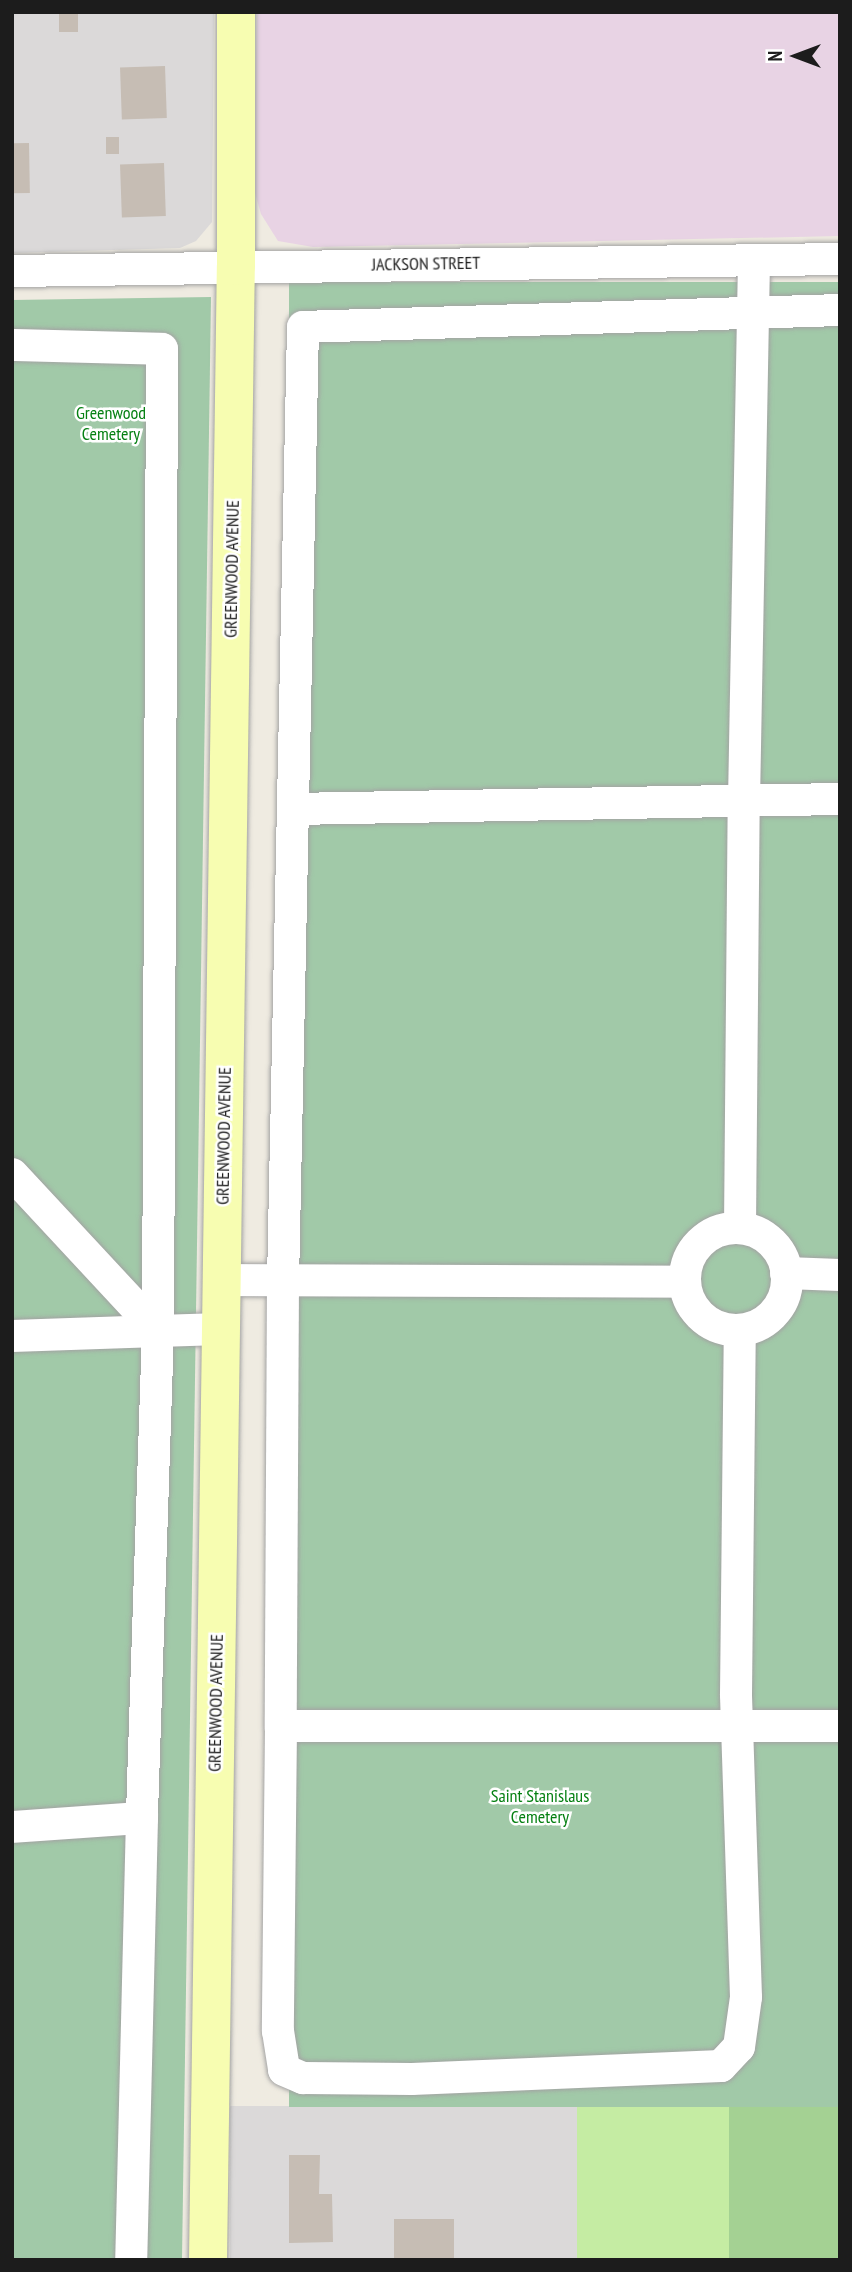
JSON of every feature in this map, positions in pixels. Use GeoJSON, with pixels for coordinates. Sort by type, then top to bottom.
{"type":"FeatureCollection","features":[{"type":"Feature","properties":{"kind":"street","name":"GREENWOOD AVENUE"},"geometry":{"type":"LineString","coordinates":[[208,2260],[236,265],[236,12]]}},
{"type":"Feature","properties":{"kind":"street","name":"JACKSON STREET"},"geometry":{"type":"LineString","coordinates":[[12,271],[236,265],[840,259]]}},
{"type":"Feature","properties":{"kind":"street"},"geometry":{"type":"LineString","coordinates":[[740,1228],[744,801],[754,260]]}},
{"type":"Feature","properties":{"kind":"street"},"geometry":{"type":"LineString","coordinates":[[740,1330],[738,1727],[746,1997],[739,2047],[721,2066],[398,2079],[303,2078],[284,2070],[278,2031],[283,1280],[303,327],[840,310]]}},
{"type":"Feature","properties":{"kind":"street"},"geometry":{"type":"LineString","coordinates":[[12,345],[162,349],[158,1331],[131,2260]]}},
{"type":"Feature","properties":{"kind":"street"},"geometry":{"type":"LineString","coordinates":[[293,809],[840,799]]}},
{"type":"Feature","properties":{"kind":"street"},"geometry":{"type":"LineString","coordinates":[[12,1174],[158,1331]]}},
{"type":"Feature","properties":{"kind":"street"},"geometry":{"type":"LineString","coordinates":[[740,1228],[768,1239],[778,1250],[786,1273],[785,1294],[778,1308],[755,1326],[740,1330],[724,1329],[697,1312],[685,1282],[687,1265],[695,1249],[707,1237],[723,1229],[740,1228]]}},
{"type":"Feature","properties":{"kind":"street"},"geometry":{"type":"LineString","coordinates":[[786,1273],[840,1275]]}},
{"type":"Feature","properties":{"kind":"street"},"geometry":{"type":"LineString","coordinates":[[222,1280],[685,1282]]}},
{"type":"Feature","properties":{"kind":"street"},"geometry":{"type":"LineString","coordinates":[[12,1336],[221,1329]]}},
{"type":"Feature","properties":{"kind":"street"},"geometry":{"type":"LineString","coordinates":[[281,1726],[840,1726]]}},
{"type":"Feature","properties":{"kind":"street"},"geometry":{"type":"LineString","coordinates":[[12,1827],[142,1818]]}},
{"type":"Feature","properties":{"kind":"shaded area"},"geometry":{"type":"Polygon","coordinates":[[[12,12],[214,12],[212,222],[196,241],[180,248],[12,253],[12,12]]]}},
{"type":"Feature","properties":{"kind":"shaded area"},"geometry":{"type":"Polygon","coordinates":[[[257,12],[840,12],[840,236],[313,247],[278,241],[261,214],[253,186],[257,12]]]}},
{"type":"Feature","properties":{"kind":"shaded area"},"geometry":{"type":"Polygon","coordinates":[[[230,2106],[577,2106],[577,2260],[230,2260],[230,2106]]]}},
{"type":"Feature","properties":{"kind":"green space","name":"Saint Stanislaus Cemetery"},"geometry":{"type":"Polygon","coordinates":[[[289,282],[840,282],[840,2107],[289,2107],[289,282]]]}},
{"type":"Feature","properties":{"kind":"green space","name":"Greenwood Cemetery"},"geometry":{"type":"Polygon","coordinates":[[[211,297],[182,2260],[12,2260],[12,300],[211,297]]]}},
{"type":"Feature","properties":{"kind":"green space"},"geometry":{"type":"Polygon","coordinates":[[[577,2106],[729,2106],[729,2260],[577,2260],[577,2106]]]}},
{"type":"Feature","properties":{"kind":"green space"},"geometry":{"type":"Polygon","coordinates":[[[729,2107],[840,2107],[840,2260],[729,2260],[729,2107]]]}},
{"type":"Feature","properties":{"kind":"building"},"geometry":{"type":"Polygon","coordinates":[[[59,12],[78,12],[78,32],[59,32],[59,12]]]}},
{"type":"Feature","properties":{"kind":"building"},"geometry":{"type":"Polygon","coordinates":[[[165,66],[167,118],[122,120],[120,68],[165,66]]]}},
{"type":"Feature","properties":{"kind":"building"},"geometry":{"type":"Polygon","coordinates":[[[106,137],[119,137],[119,154],[106,154],[106,137]]]}},
{"type":"Feature","properties":{"kind":"building"},"geometry":{"type":"Polygon","coordinates":[[[12,143],[29,143],[30,193],[13,193],[12,143]]]}},
{"type":"Feature","properties":{"kind":"building"},"geometry":{"type":"Polygon","coordinates":[[[164,163],[166,216],[122,218],[120,165],[164,163]]]}},
{"type":"Feature","properties":{"kind":"building"},"geometry":{"type":"Polygon","coordinates":[[[289,2155],[320,2155],[319,2194],[332,2194],[333,2242],[289,2243],[289,2155]]]}},
{"type":"Feature","properties":{"kind":"building"},"geometry":{"type":"Polygon","coordinates":[[[394,2219],[454,2219],[454,2258],[394,2258],[394,2219]]]}}]}
